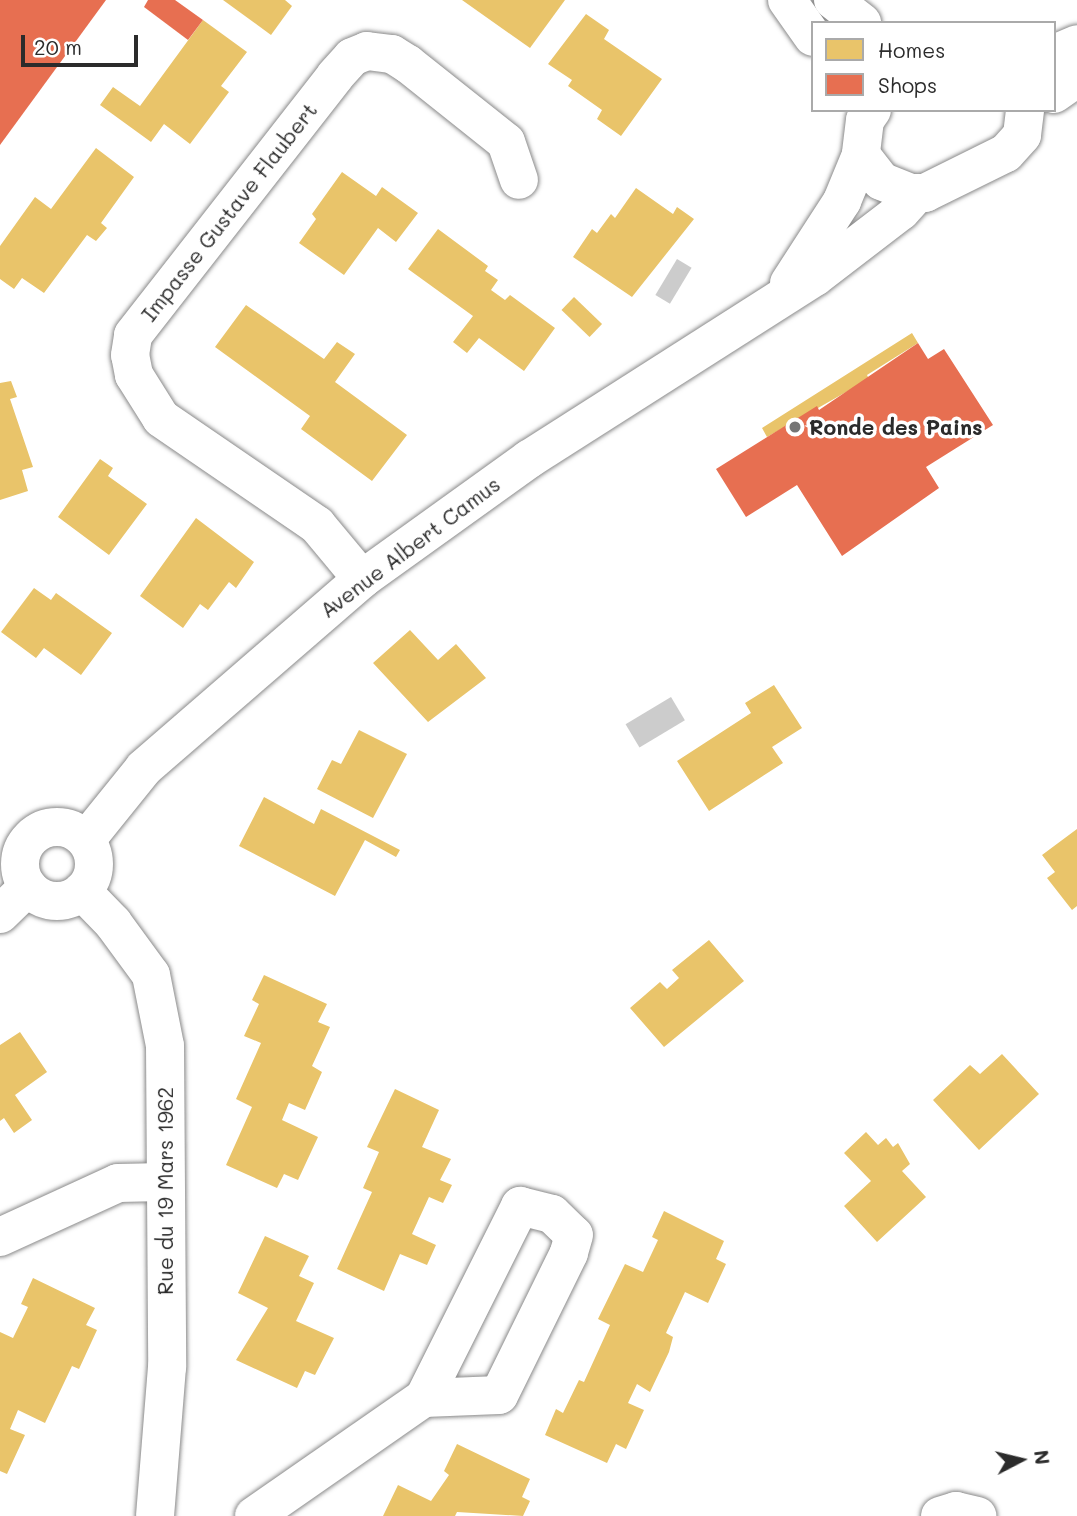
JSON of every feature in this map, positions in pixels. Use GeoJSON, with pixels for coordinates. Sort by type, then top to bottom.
{"type":"FeatureCollection","features":[{"type":"Feature","properties":{"kind":"street"},"geometry":{"type":"LineString","coordinates":[[787,0],[811,34]]}},
{"type":"Feature","properties":{"kind":"street"},"geometry":{"type":"LineString","coordinates":[[833,0],[859,21]]}},
{"type":"Feature","properties":{"kind":"street"},"geometry":{"type":"LineString","coordinates":[[1056,53],[1077,44]]}},
{"type":"Feature","properties":{"kind":"street","name":"Impasse Gustave Flaubert"},"geometry":{"type":"LineString","coordinates":[[362,579],[317,525],[161,418],[134,375],[133,335],[352,57],[367,51],[392,54],[408,64],[506,142],[519,180]]}},
{"type":"Feature","properties":{"kind":"street"},"geometry":{"type":"LineString","coordinates":[[1056,93],[1077,78]]}},
{"type":"Feature","properties":{"kind":"street"},"geometry":{"type":"LineString","coordinates":[[860,129],[881,181],[917,193],[933,190],[1006,153],[1029,119]]}},
{"type":"Feature","properties":{"kind":"street","name":"Avenue Albert Camus"},"geometry":{"type":"LineString","coordinates":[[774,304],[816,247],[860,129]]}},
{"type":"Feature","properties":{"kind":"street","name":"Avenue Albert Camus"},"geometry":{"type":"LineString","coordinates":[[86,840],[144,768],[362,579],[529,459],[774,304],[880,227],[917,193]]}},
{"type":"Feature","properties":{"kind":"street"},"geometry":{"type":"LineString","coordinates":[[58,826],[86,840],[93,872],[82,891],[54,901],[29,887],[21,859],[37,833],[58,826]]}},
{"type":"Feature","properties":{"kind":"street"},"geometry":{"type":"LineString","coordinates":[[0,914],[29,887]]}},
{"type":"Feature","properties":{"kind":"street","name":"Rue du 19 Mars 1962"},"geometry":{"type":"LineString","coordinates":[[82,891],[132,948],[150,975],[159,999],[164,1046],[167,1367],[155,1516]]}},
{"type":"Feature","properties":{"kind":"street"},"geometry":{"type":"LineString","coordinates":[[0,1237],[118,1183],[164,1182]]}},
{"type":"Feature","properties":{"kind":"street"},"geometry":{"type":"LineString","coordinates":[[254,1516],[424,1398],[520,1206],[552,1214],[574,1235],[569,1253],[499,1395],[424,1398]]}},
{"type":"Feature","properties":{"kind":"street"},"geometry":{"type":"LineString","coordinates":[[940,1516],[956,1511],[977,1516]]}},
{"type":"Feature","properties":{"kind":"shaded area"},"geometry":{"type":"Polygon","coordinates":[[[677,259],[692,268],[670,304],[655,295],[677,259]]]}},
{"type":"Feature","properties":{"kind":"shaded area"},"geometry":{"type":"Polygon","coordinates":[[[671,697],[685,720],[639,747],[626,724],[671,697]]]}},
{"type":"Feature","properties":{"kind":"building: Homes"},"geometry":{"type":"Polygon","coordinates":[[[223,0],[285,0],[292,6],[271,35],[223,0]]]}},
{"type":"Feature","properties":{"kind":"building: Homes"},"geometry":{"type":"Polygon","coordinates":[[[462,0],[565,0],[530,48],[462,0]]]}},
{"type":"Feature","properties":{"kind":"building: Homes"},"geometry":{"type":"Polygon","coordinates":[[[586,14],[609,30],[604,39],[662,79],[621,136],[597,119],[602,110],[568,86],[572,80],[548,64],[586,14]]]}},
{"type":"Feature","properties":{"kind":"building: Homes"},"geometry":{"type":"Polygon","coordinates":[[[203,20],[247,52],[221,86],[229,92],[190,144],[164,124],[151,142],[100,105],[113,87],[140,106],[203,20]]]}},
{"type":"Feature","properties":{"kind":"building: Homes"},"geometry":{"type":"Polygon","coordinates":[[[96,148],[134,177],[101,223],[107,228],[96,241],[87,235],[44,293],[22,278],[14,289],[0,279],[0,246],[35,197],[51,209],[96,148]]]}},
{"type":"Feature","properties":{"kind":"building: Homes"},"geometry":{"type":"Polygon","coordinates":[[[342,172],[376,196],[382,187],[418,213],[396,242],[378,228],[344,275],[299,243],[316,219],[312,214],[342,172]]]}},
{"type":"Feature","properties":{"kind":"building: Homes"},"geometry":{"type":"Polygon","coordinates":[[[636,188],[673,214],[677,207],[694,219],[632,297],[573,257],[592,229],[597,233],[611,214],[615,218],[636,188]]]}},
{"type":"Feature","properties":{"kind":"building: Homes"},"geometry":{"type":"Polygon","coordinates":[[[438,229],[488,266],[485,271],[498,280],[491,290],[505,300],[510,295],[555,328],[524,371],[479,338],[467,353],[453,342],[473,316],[408,269],[438,229]]]}},
{"type":"Feature","properties":{"kind":"building: Homes"},"geometry":{"type":"Polygon","coordinates":[[[574,297],[602,324],[590,337],[561,310],[574,297]]]}},
{"type":"Feature","properties":{"kind":"building: Homes"},"geometry":{"type":"Polygon","coordinates":[[[246,305],[324,359],[337,342],[355,354],[335,382],[407,435],[372,481],[301,429],[310,416],[215,347],[246,305]]]}},
{"type":"Feature","properties":{"kind":"building: Homes"},"geometry":{"type":"Polygon","coordinates":[[[912,333],[918,343],[867,375],[869,379],[767,437],[762,428],[912,333]]]}},
{"type":"Feature","properties":{"kind":"building: Homes"},"geometry":{"type":"Polygon","coordinates":[[[11,381],[17,397],[10,399],[33,467],[22,470],[28,491],[0,500],[0,383],[11,381]]]}},
{"type":"Feature","properties":{"kind":"building: Homes"},"geometry":{"type":"Polygon","coordinates":[[[100,459],[113,468],[108,476],[147,504],[109,555],[58,517],[100,459]]]}},
{"type":"Feature","properties":{"kind":"building: Homes"},"geometry":{"type":"Polygon","coordinates":[[[196,518],[254,562],[236,588],[229,582],[208,610],[200,604],[183,628],[140,596],[196,518]]]}},
{"type":"Feature","properties":{"kind":"building: Homes"},"geometry":{"type":"Polygon","coordinates":[[[34,588],[51,600],[56,593],[112,633],[81,675],[44,648],[36,658],[1,632],[34,588]]]}},
{"type":"Feature","properties":{"kind":"building: Homes"},"geometry":{"type":"Polygon","coordinates":[[[410,630],[438,660],[456,644],[486,678],[428,722],[373,663],[410,630]]]}},
{"type":"Feature","properties":{"kind":"building: Homes"},"geometry":{"type":"Polygon","coordinates":[[[774,685],[802,728],[772,747],[783,763],[709,811],[677,761],[751,713],[745,703],[774,685]]]}},
{"type":"Feature","properties":{"kind":"building: Homes"},"geometry":{"type":"Polygon","coordinates":[[[359,730],[407,754],[373,818],[317,789],[332,760],[341,764],[359,730]]]}},
{"type":"Feature","properties":{"kind":"building: Homes"},"geometry":{"type":"Polygon","coordinates":[[[264,797],[314,824],[321,809],[400,850],[396,857],[365,840],[335,896],[239,846],[264,797]]]}},
{"type":"Feature","properties":{"kind":"building: Homes"},"geometry":{"type":"Polygon","coordinates":[[[1077,829],[1077,906],[1072,910],[1047,878],[1055,872],[1042,855],[1077,829]]]}},
{"type":"Feature","properties":{"kind":"building: Homes"},"geometry":{"type":"Polygon","coordinates":[[[709,940],[744,981],[664,1047],[630,1008],[660,982],[667,989],[679,978],[672,970],[709,940]]]}},
{"type":"Feature","properties":{"kind":"building: Homes"},"geometry":{"type":"Polygon","coordinates":[[[264,975],[327,1004],[318,1022],[330,1027],[312,1066],[322,1072],[305,1110],[289,1103],[282,1120],[318,1137],[298,1180],[284,1174],[277,1188],[226,1165],[252,1107],[236,1099],[261,1043],[244,1036],[259,1004],[252,1000],[264,975]]]}},
{"type":"Feature","properties":{"kind":"building: Homes"},"geometry":{"type":"Polygon","coordinates":[[[20,1032],[47,1072],[15,1095],[32,1120],[14,1133],[4,1118],[0,1121],[0,1045],[20,1032]]]}},
{"type":"Feature","properties":{"kind":"building: Homes"},"geometry":{"type":"Polygon","coordinates":[[[1002,1054],[1039,1094],[979,1150],[933,1100],[970,1065],[980,1074],[1002,1054]]]}},
{"type":"Feature","properties":{"kind":"building: Homes"},"geometry":{"type":"Polygon","coordinates":[[[395,1089],[439,1110],[422,1147],[451,1159],[440,1180],[452,1185],[443,1203],[429,1197],[412,1234],[436,1245],[427,1265],[400,1254],[384,1291],[337,1269],[372,1192],[363,1188],[379,1152],[367,1147],[395,1089]]]}},
{"type":"Feature","properties":{"kind":"building: Homes"},"geometry":{"type":"Polygon","coordinates":[[[866,1132],[878,1145],[886,1138],[893,1147],[898,1143],[910,1164],[902,1171],[926,1197],[877,1242],[844,1206],[871,1181],[844,1153],[866,1132]]]}},
{"type":"Feature","properties":{"kind":"building: Homes"},"geometry":{"type":"Polygon","coordinates":[[[664,1211],[724,1241],[716,1259],[726,1264],[708,1303],[685,1292],[666,1333],[673,1337],[669,1352],[650,1392],[637,1384],[628,1403],[644,1410],[626,1449],[616,1444],[607,1463],[545,1435],[556,1409],[563,1413],[579,1380],[584,1382],[610,1325],[598,1319],[625,1264],[643,1272],[658,1240],[652,1237],[664,1211]]]}},
{"type":"Feature","properties":{"kind":"building: Homes"},"geometry":{"type":"Polygon","coordinates":[[[265,1236],[309,1256],[299,1276],[314,1283],[296,1321],[334,1338],[315,1375],[305,1371],[297,1388],[236,1360],[268,1308],[238,1293],[265,1236]]]}},
{"type":"Feature","properties":{"kind":"building: Homes"},"geometry":{"type":"Polygon","coordinates":[[[33,1278],[95,1308],[86,1325],[97,1330],[79,1369],[72,1366],[45,1423],[18,1410],[10,1429],[25,1435],[7,1474],[0,1471],[0,1332],[13,1338],[28,1307],[21,1304],[33,1278]]]}},
{"type":"Feature","properties":{"kind":"building: Homes"},"geometry":{"type":"Polygon","coordinates":[[[457,1444],[530,1479],[522,1497],[530,1501],[523,1516],[457,1512],[455,1516],[383,1516],[398,1485],[431,1501],[449,1475],[444,1471],[457,1444]]]}},
{"type":"Feature","properties":{"kind":"building: Shops"},"geometry":{"type":"Polygon","coordinates":[[[0,0],[106,0],[0,145],[0,0]]]}},
{"type":"Feature","properties":{"kind":"building: Shops"},"geometry":{"type":"Polygon","coordinates":[[[148,0],[175,0],[203,20],[188,40],[144,7],[148,0]]]}},
{"type":"Feature","properties":{"kind":"building: Shops"},"geometry":{"type":"Polygon","coordinates":[[[918,343],[928,359],[944,349],[993,425],[926,467],[939,488],[842,556],[797,485],[746,517],[716,469],[817,406],[819,410],[918,343]]]}},
{"type":"Feature","properties":{"kind":"place","name":"Ronde des Pains"},"geometry":{"type":"Point","coordinates":[795,427]}}]}
